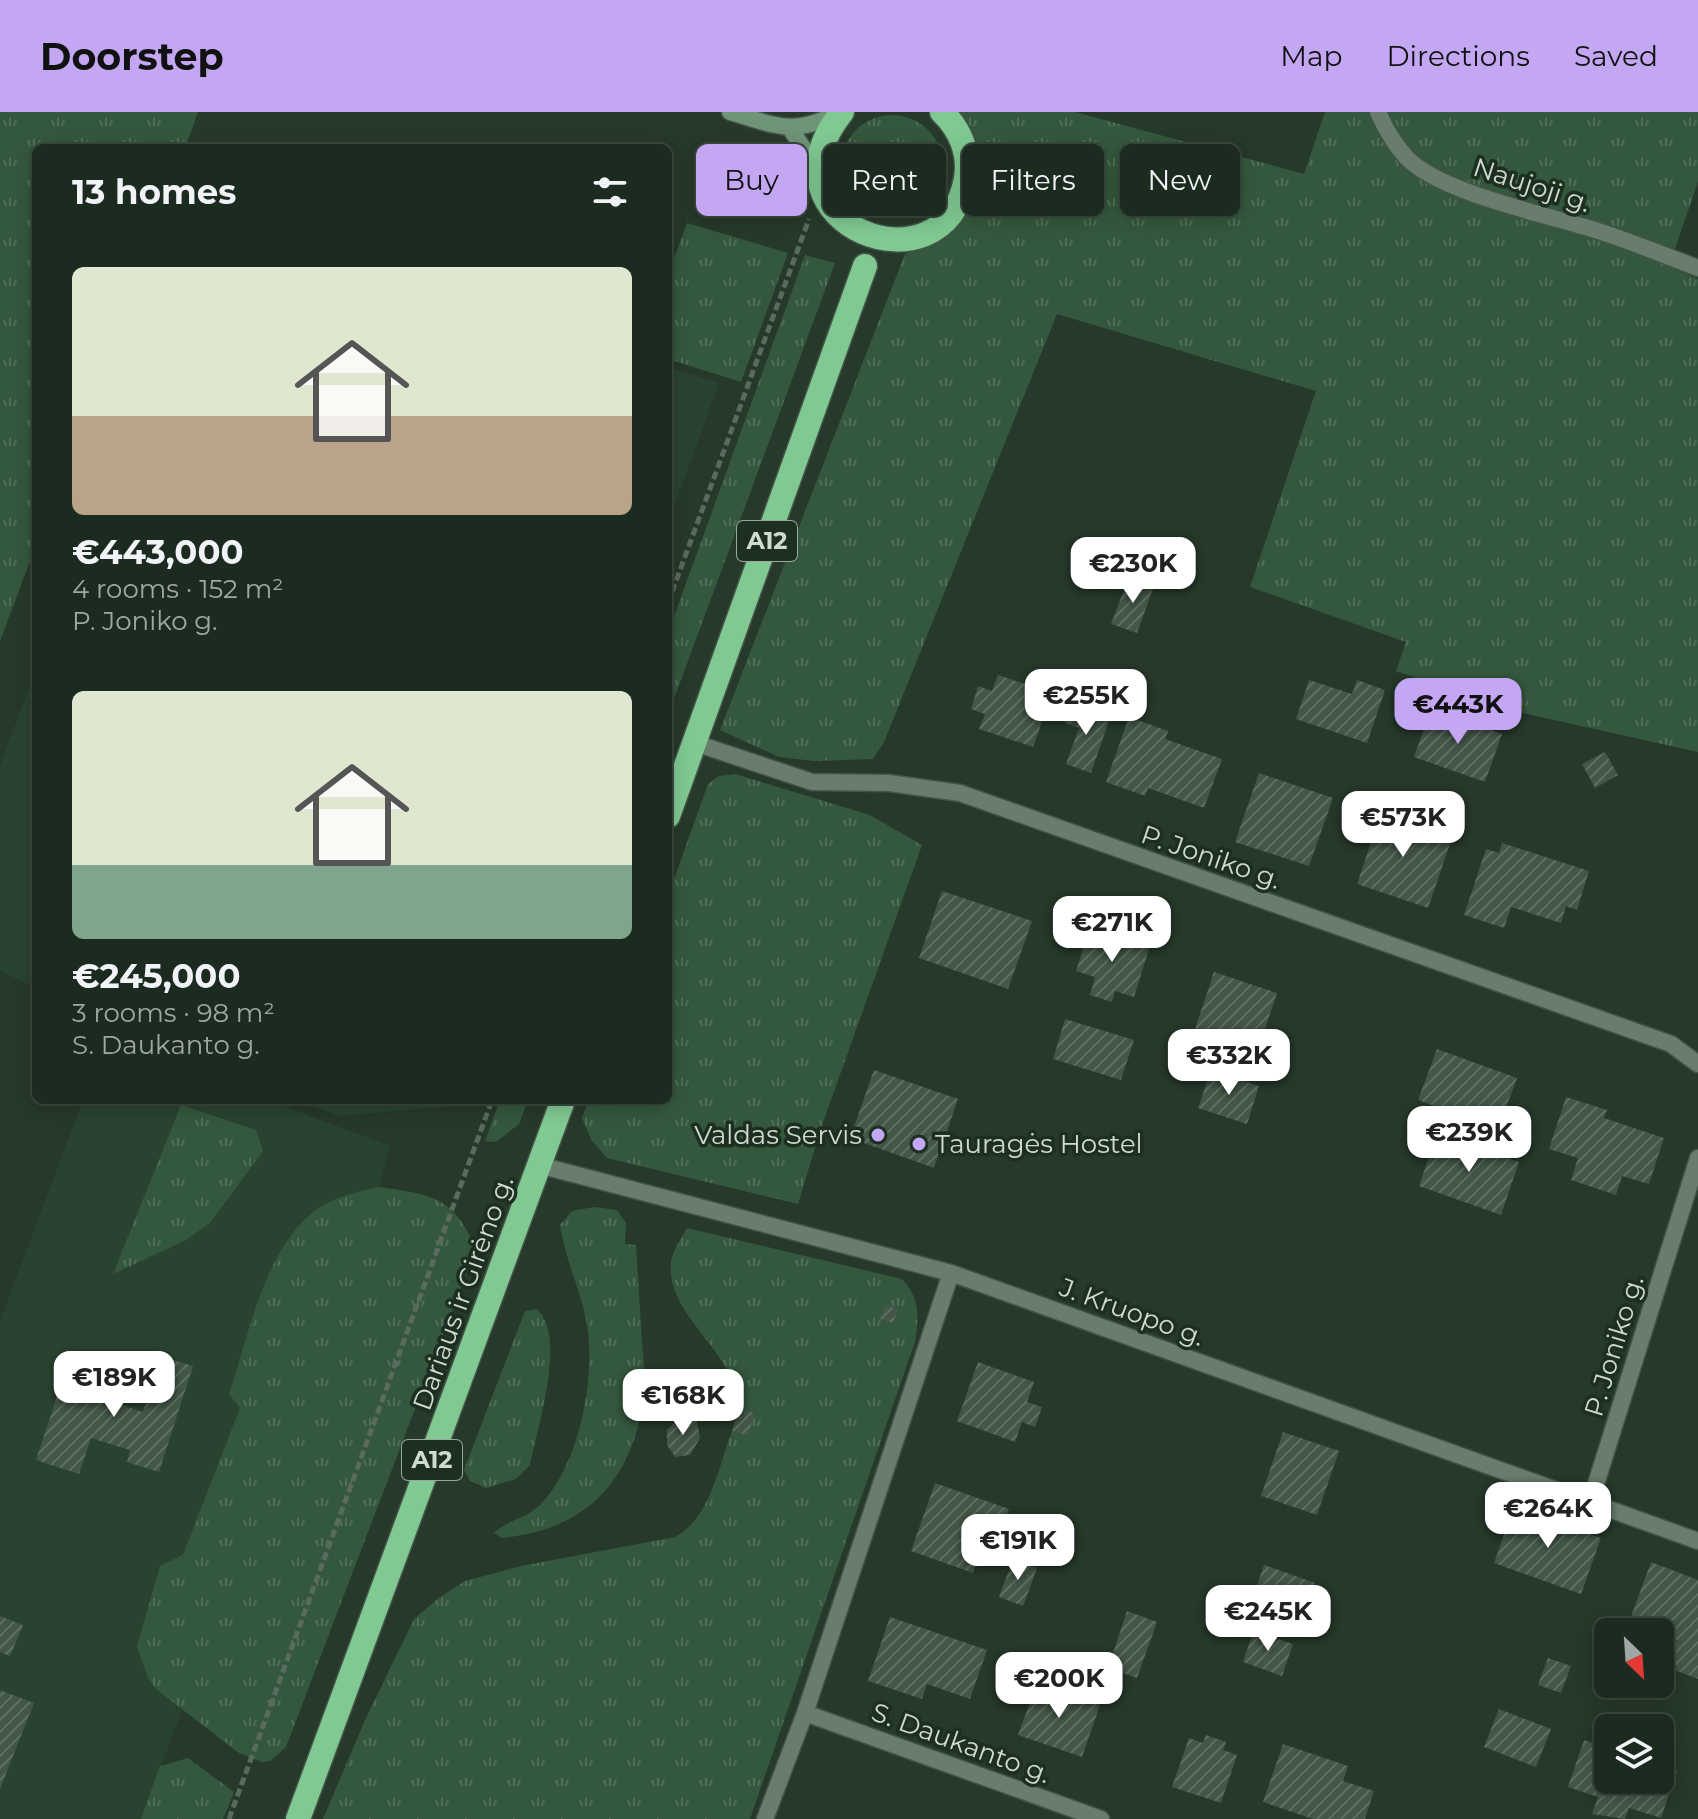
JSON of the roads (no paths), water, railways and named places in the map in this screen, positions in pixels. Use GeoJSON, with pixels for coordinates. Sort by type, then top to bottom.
{"type":"FeatureCollection","features":[{"type":"Feature","properties":{"kind":"highway"},"geometry":{"type":"LineString","coordinates":[[842,112],[829,129],[820,150],[819,171],[826,199],[857,243],[865,266],[885,250],[924,234],[952,210],[962,192]]}},
{"type":"Feature","properties":{"kind":"highway"},"geometry":{"type":"LineString","coordinates":[[947,115],[963,144]]}},
{"type":"Feature","properties":{"kind":"highway"},"geometry":{"type":"LineString","coordinates":[[843,221],[873,238],[909,239]]}},
{"type":"Feature","properties":{"kind":"highway","name":"A12"},"geometry":{"type":"LineString","coordinates":[[672,805],[865,266]]}},
{"type":"Feature","properties":{"kind":"highway","name":"Dariaus ir Girėno g."},"geometry":{"type":"LineString","coordinates":[[298,1819],[562,1104]]}},
{"type":"Feature","properties":{"kind":"main road"},"geometry":{"type":"LineString","coordinates":[[730,112],[791,130],[842,112]]}},
{"type":"Feature","properties":{"kind":"main road"},"geometry":{"type":"LineString","coordinates":[[791,130],[819,171]]}},
{"type":"Feature","properties":{"kind":"street","name":"Naujoji g."},"geometry":{"type":"LineString","coordinates":[[1378,112],[1386,130],[1409,160],[1450,183],[1511,206],[1596,230],[1698,268]]}},
{"type":"Feature","properties":{"kind":"street"},"geometry":{"type":"LineString","coordinates":[[952,210],[962,205]]}},
{"type":"Feature","properties":{"kind":"street","name":"P. Joniko g."},"geometry":{"type":"LineString","coordinates":[[695,743],[812,782],[889,783],[960,793],[1671,1044],[1698,1064]]}},
{"type":"Feature","properties":{"kind":"street","name":"P. Joniko g."},"geometry":{"type":"LineString","coordinates":[[1590,1503],[1698,1158]]}},
{"type":"Feature","properties":{"kind":"street","name":"J. Kruopo g."},"geometry":{"type":"LineString","coordinates":[[539,1165],[951,1273],[1698,1541]]}},
{"type":"Feature","properties":{"kind":"street"},"geometry":{"type":"LineString","coordinates":[[765,1819],[805,1713],[951,1273]]}},
{"type":"Feature","properties":{"kind":"street","name":"S. Daukanto g."},"geometry":{"type":"LineString","coordinates":[[805,1713],[1101,1819]]}},
{"type":"Feature","properties":{"kind":"place","name":"Valdas Servis"},"geometry":{"type":"Point","coordinates":[878,1135]}},
{"type":"Feature","properties":{"kind":"place","name":"Tauragės Hostel"},"geometry":{"type":"Point","coordinates":[919,1144]}}]}
